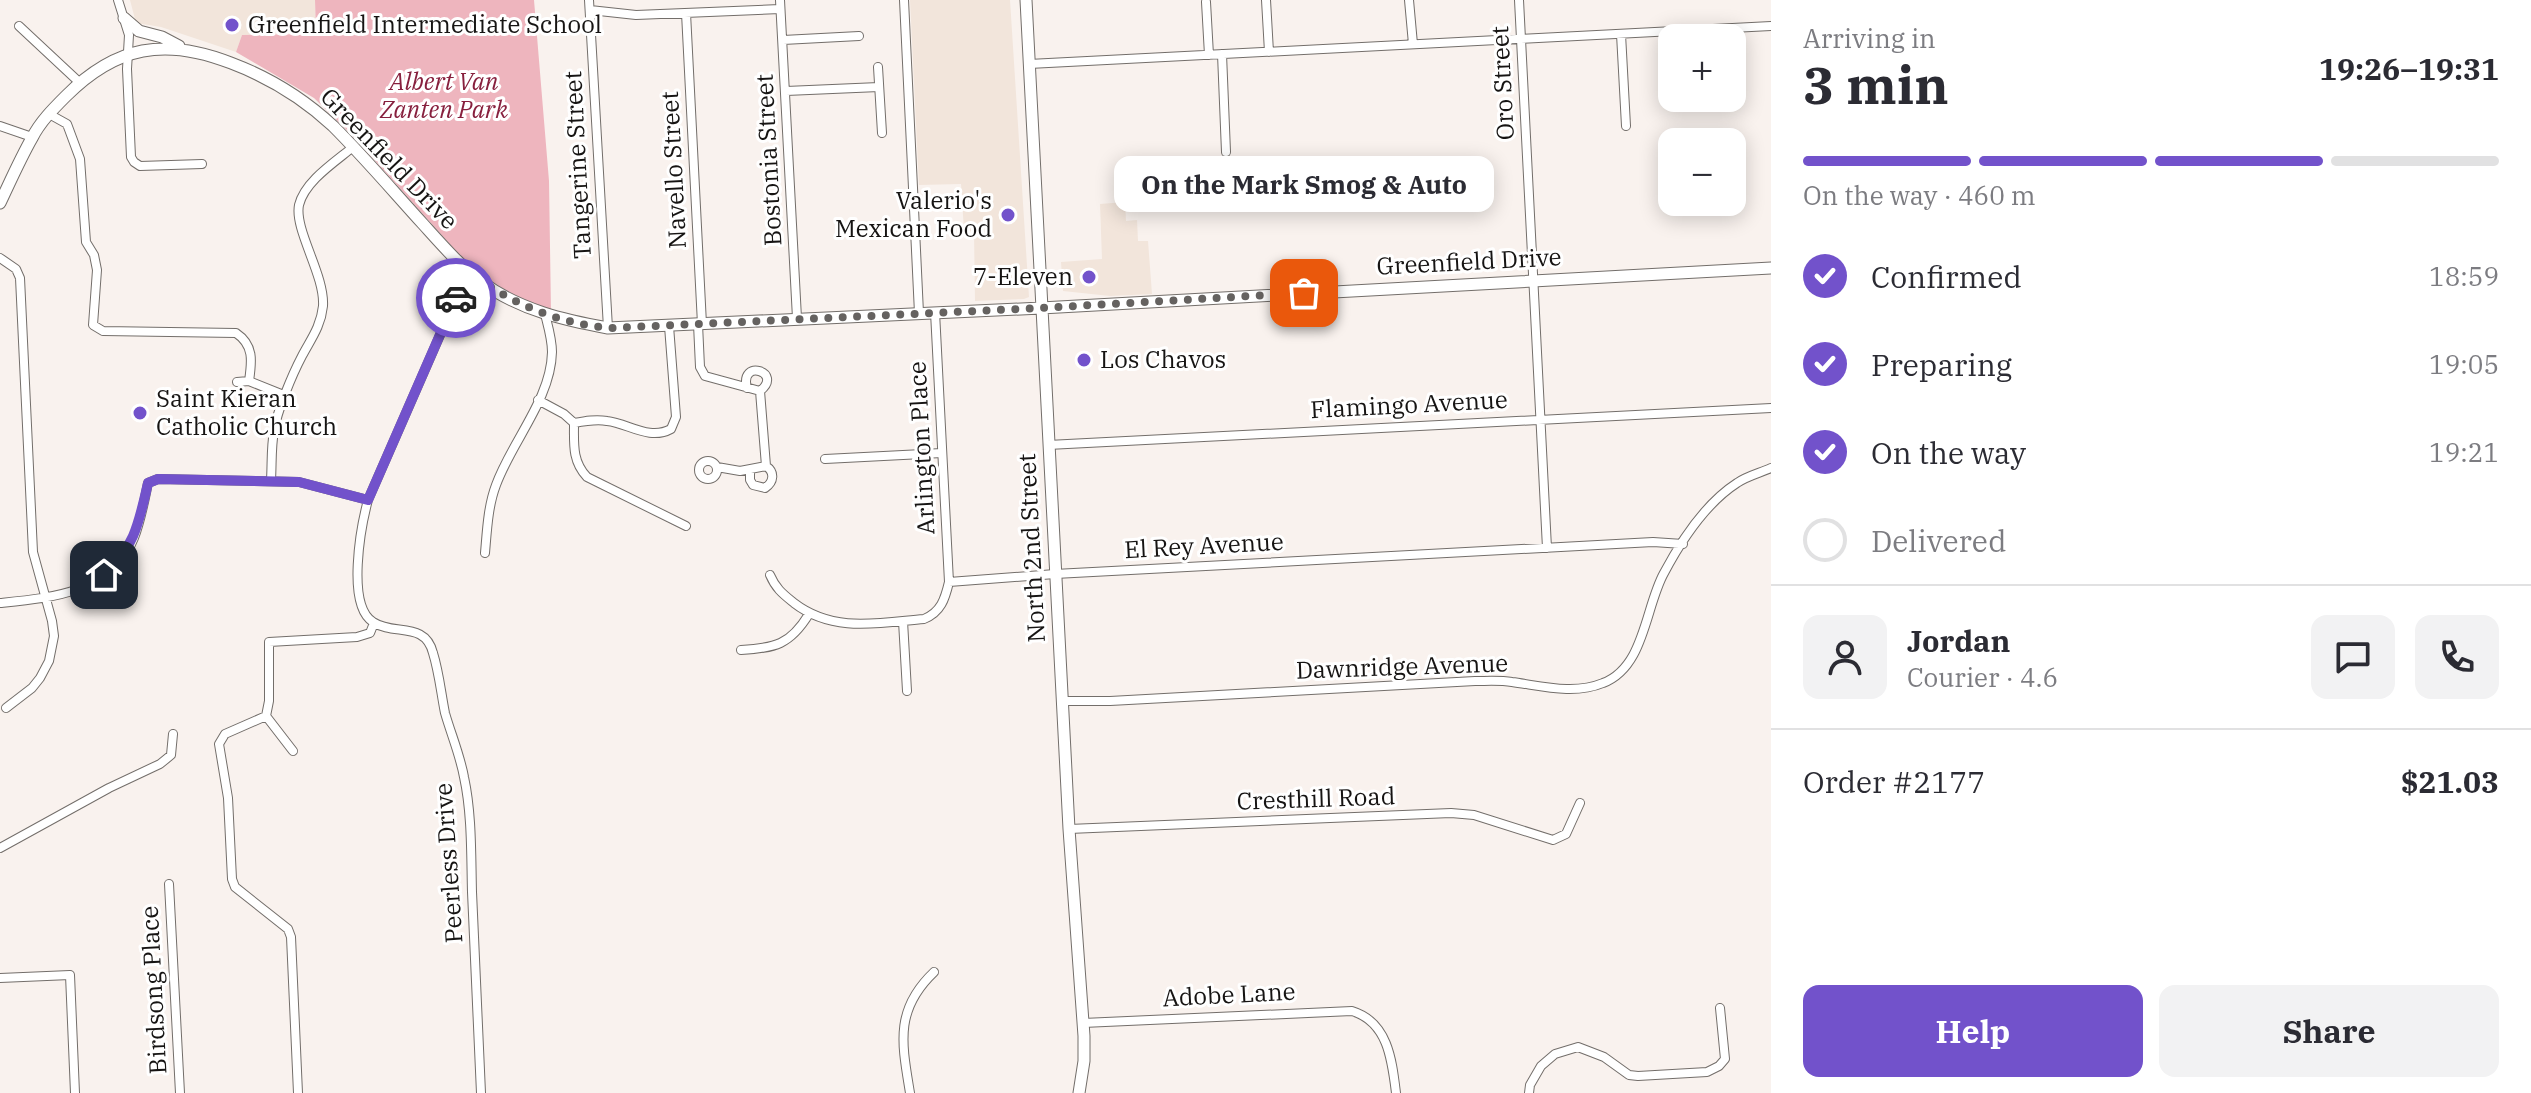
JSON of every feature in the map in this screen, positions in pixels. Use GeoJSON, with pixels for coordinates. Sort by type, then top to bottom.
{"type":"FeatureCollection","features":[{"type":"Feature","properties":{"kind":"main road","name":"North 2nd Street"},"geometry":{"type":"LineString","coordinates":[[1026,0],[1069,829],[1083,1023],[1084,1061],[1079,1093]]}},
{"type":"Feature","properties":{"kind":"main road"},"geometry":{"type":"LineString","coordinates":[[124,18],[139,31],[162,37],[187,49]]}},
{"type":"Feature","properties":{"kind":"main road","name":"Greenfield Drive"},"geometry":{"type":"LineString","coordinates":[[0,203],[32,137],[79,82],[105,64],[127,54],[163,48],[187,49],[245,68],[279,86],[330,124],[468,271],[485,285],[545,314],[608,328],[1771,268]]}},
{"type":"Feature","properties":{"kind":"street"},"geometry":{"type":"LineString","coordinates":[[118,0],[129,35],[131,157],[140,166],[202,164]]}},
{"type":"Feature","properties":{"kind":"street"},"geometry":{"type":"LineString","coordinates":[[904,0],[919,313]]}},
{"type":"Feature","properties":{"kind":"street"},"geometry":{"type":"LineString","coordinates":[[1266,0],[1269,52]]}},
{"type":"Feature","properties":{"kind":"street"},"geometry":{"type":"LineString","coordinates":[[1409,0],[1413,44]]}},
{"type":"Feature","properties":{"kind":"street","name":"Oro Street"},"geometry":{"type":"LineString","coordinates":[[1519,0],[1547,548]]}},
{"type":"Feature","properties":{"kind":"street"},"geometry":{"type":"LineString","coordinates":[[1206,2],[1209,55]]}},
{"type":"Feature","properties":{"kind":"street"},"geometry":{"type":"LineString","coordinates":[[589,5],[635,15],[780,4]]}},
{"type":"Feature","properties":{"kind":"street","name":"Bostonia Street"},"geometry":{"type":"LineString","coordinates":[[780,4],[797,318]]}},
{"type":"Feature","properties":{"kind":"street","name":"Tangerine Street"},"geometry":{"type":"LineString","coordinates":[[589,5],[608,328]]}},
{"type":"Feature","properties":{"kind":"street","name":"Navello Street"},"geometry":{"type":"LineString","coordinates":[[686,13],[701,371],[705,376],[747,388]]}},
{"type":"Feature","properties":{"kind":"street"},"geometry":{"type":"LineString","coordinates":[[19,26],[79,82]]}},
{"type":"Feature","properties":{"kind":"street"},"geometry":{"type":"LineString","coordinates":[[1029,64],[1771,26]]}},
{"type":"Feature","properties":{"kind":"street"},"geometry":{"type":"LineString","coordinates":[[1621,34],[1626,126]]}},
{"type":"Feature","properties":{"kind":"street"},"geometry":{"type":"LineString","coordinates":[[783,40],[859,36]]}},
{"type":"Feature","properties":{"kind":"street"},"geometry":{"type":"LineString","coordinates":[[1222,54],[1226,152]]}},
{"type":"Feature","properties":{"kind":"street"},"geometry":{"type":"LineString","coordinates":[[878,67],[882,133]]}},
{"type":"Feature","properties":{"kind":"street"},"geometry":{"type":"LineString","coordinates":[[786,91],[879,87]]}},
{"type":"Feature","properties":{"kind":"street"},"geometry":{"type":"LineString","coordinates":[[49,114],[67,124],[80,159],[86,242],[94,255],[97,270],[93,325],[103,331],[236,333],[253,357],[249,381]]}},
{"type":"Feature","properties":{"kind":"street"},"geometry":{"type":"LineString","coordinates":[[0,126],[32,137]]}},
{"type":"Feature","properties":{"kind":"street"},"geometry":{"type":"LineString","coordinates":[[271,480],[274,432],[302,357],[314,338],[323,307],[323,291],[299,216],[300,203],[311,184],[353,147]]}},
{"type":"Feature","properties":{"kind":"street"},"geometry":{"type":"LineString","coordinates":[[0,258],[16,269],[20,278],[33,552],[54,636],[49,661],[32,688],[6,708]]}},
{"type":"Feature","properties":{"kind":"street"},"geometry":{"type":"LineString","coordinates":[[293,751],[266,716],[269,642],[357,637],[370,633],[374,623],[366,616],[359,600],[358,539],[368,500],[468,271]]}},
{"type":"Feature","properties":{"kind":"street","name":"Arlington Place"},"geometry":{"type":"LineString","coordinates":[[935,312],[949,582]]}},
{"type":"Feature","properties":{"kind":"street"},"geometry":{"type":"LineString","coordinates":[[485,553],[489,513],[497,484],[538,400],[551,361],[552,348],[545,314]]}},
{"type":"Feature","properties":{"kind":"street"},"geometry":{"type":"LineString","coordinates":[[538,400],[574,423],[608,421],[660,434],[671,429],[676,417],[669,326]]}},
{"type":"Feature","properties":{"kind":"street"},"geometry":{"type":"LineString","coordinates":[[754,370],[766,375],[765,387],[760,391],[747,388],[745,379],[754,370]]}},
{"type":"Feature","properties":{"kind":"street"},"geometry":{"type":"LineString","coordinates":[[237,382],[249,381],[286,396]]}},
{"type":"Feature","properties":{"kind":"street"},"geometry":{"type":"LineString","coordinates":[[750,470],[753,485],[765,488],[771,483],[773,477],[766,466],[760,391]]}},
{"type":"Feature","properties":{"kind":"street","name":"Flamingo Avenue"},"geometry":{"type":"LineString","coordinates":[[1048,445],[1771,408]]}},
{"type":"Feature","properties":{"kind":"street"},"geometry":{"type":"LineString","coordinates":[[574,423],[574,458],[587,477],[686,526]]}},
{"type":"Feature","properties":{"kind":"street"},"geometry":{"type":"LineString","coordinates":[[825,459],[942,453]]}},
{"type":"Feature","properties":{"kind":"street"},"geometry":{"type":"LineString","coordinates":[[717,467],[740,471],[766,466]]}},
{"type":"Feature","properties":{"kind":"street","name":"Dawnridge Avenue"},"geometry":{"type":"LineString","coordinates":[[1062,701],[1475,681],[1509,681],[1547,689],[1586,688],[1608,681],[1633,656],[1663,575],[1715,501],[1738,482],[1771,468]]}},
{"type":"Feature","properties":{"kind":"street"},"geometry":{"type":"LineString","coordinates":[[0,603],[67,594],[104,575],[119,561],[133,540],[148,483],[158,479],[299,482],[368,500]]}},
{"type":"Feature","properties":{"kind":"street","name":"El Rey Avenue"},"geometry":{"type":"LineString","coordinates":[[949,582],[1653,542],[1683,544]]}},
{"type":"Feature","properties":{"kind":"street"},"geometry":{"type":"LineString","coordinates":[[770,575],[776,589],[809,614],[841,624],[903,621],[930,616],[945,599],[949,582]]}},
{"type":"Feature","properties":{"kind":"street"},"geometry":{"type":"LineString","coordinates":[[741,650],[770,648],[788,640],[809,614]]}},
{"type":"Feature","properties":{"kind":"street"},"geometry":{"type":"LineString","coordinates":[[903,621],[907,691]]}},
{"type":"Feature","properties":{"kind":"street","name":"Peerless Drive"},"geometry":{"type":"LineString","coordinates":[[374,623],[413,631],[429,643],[464,777],[471,853],[481,1093]]}},
{"type":"Feature","properties":{"kind":"street"},"geometry":{"type":"LineString","coordinates":[[266,716],[225,734],[219,744],[228,798],[232,879],[235,887],[288,929],[291,937],[298,1093]]}},
{"type":"Feature","properties":{"kind":"street"},"geometry":{"type":"LineString","coordinates":[[0,848],[109,788],[160,764],[171,755],[173,734]]}},
{"type":"Feature","properties":{"kind":"street","name":"Cresthill Road"},"geometry":{"type":"LineString","coordinates":[[1069,829],[1451,813],[1506,823],[1546,839],[1566,834],[1580,803]]}},
{"type":"Feature","properties":{"kind":"street","name":"Birdsong Place"},"geometry":{"type":"LineString","coordinates":[[169,884],[180,1093]]}},
{"type":"Feature","properties":{"kind":"street"},"geometry":{"type":"LineString","coordinates":[[910,1093],[902,1043],[903,1029],[909,1003],[922,983],[934,972]]}},
{"type":"Feature","properties":{"kind":"street"},"geometry":{"type":"LineString","coordinates":[[0,978],[70,975],[75,1093]]}},
{"type":"Feature","properties":{"kind":"street"},"geometry":{"type":"LineString","coordinates":[[1529,1093],[1541,1066],[1555,1054],[1578,1047],[1604,1057],[1629,1075],[1707,1072],[1725,1059],[1720,1008]]}},
{"type":"Feature","properties":{"kind":"street","name":"Adobe Lane"},"geometry":{"type":"LineString","coordinates":[[1083,1023],[1341,1010],[1357,1012],[1379,1027],[1387,1044],[1396,1093]]}},
{"type":"Feature","properties":{"kind":"shaded area","name":"Greenfield Intermediate School"},"geometry":{"type":"Polygon","coordinates":[[[130,0],[315,0],[316,34],[242,35],[236,52],[161,27],[136,23],[130,0]]]}},
{"type":"Feature","properties":{"kind":"shaded area"},"geometry":{"type":"Polygon","coordinates":[[[910,0],[1010,0],[1029,297],[1024,299],[975,301],[974,231],[964,231],[961,184],[919,185],[910,0]]]}},
{"type":"Feature","properties":{"kind":"shaded area"},"geometry":{"type":"Polygon","coordinates":[[[1125,202],[1126,221],[1137,220],[1138,241],[1148,241],[1152,294],[1110,296],[1063,291],[1061,262],[1102,259],[1100,204],[1125,202]]]}},
{"type":"Feature","properties":{"kind":"green space","name":"Albert Van Zanten Park"},"geometry":{"type":"Polygon","coordinates":[[[315,0],[534,0],[549,181],[551,312],[505,290],[464,260],[351,134],[314,98],[236,52],[242,35],[316,34],[315,0]]]}},
{"type":"Feature","properties":{"kind":"way so far"},"geometry":{"type":"LineString","coordinates":[[456,298],[468,271],[485,285],[526,307],[576,322],[611,328],[1304,293]]}},
{"type":"Feature","properties":{"kind":"place","name":"Greenfield Intermediate School"},"geometry":{"type":"Point","coordinates":[232,25]}},
{"type":"Feature","properties":{"kind":"place","name":"Valerio's Mexican Food"},"geometry":{"type":"Point","coordinates":[1008,215]}},
{"type":"Feature","properties":{"kind":"place","name":"7-Eleven"},"geometry":{"type":"Point","coordinates":[1089,277]}},
{"type":"Feature","properties":{"kind":"place","name":"On the Mark Smog & Auto"},"geometry":{"type":"Point","coordinates":[1304,293]}},
{"type":"Feature","properties":{"kind":"place","name":"Los Chavos"},"geometry":{"type":"Point","coordinates":[1084,360]}},
{"type":"Feature","properties":{"kind":"place","name":"Saint Kieran Catholic Church"},"geometry":{"type":"Point","coordinates":[140,413]}},
{"type":"Feature","properties":{"kind":"route"},"geometry":{"type":"LineString","coordinates":[[104,575],[119,561],[133,540],[148,483],[158,479],[299,482],[368,500],[456,298]]}}]}
